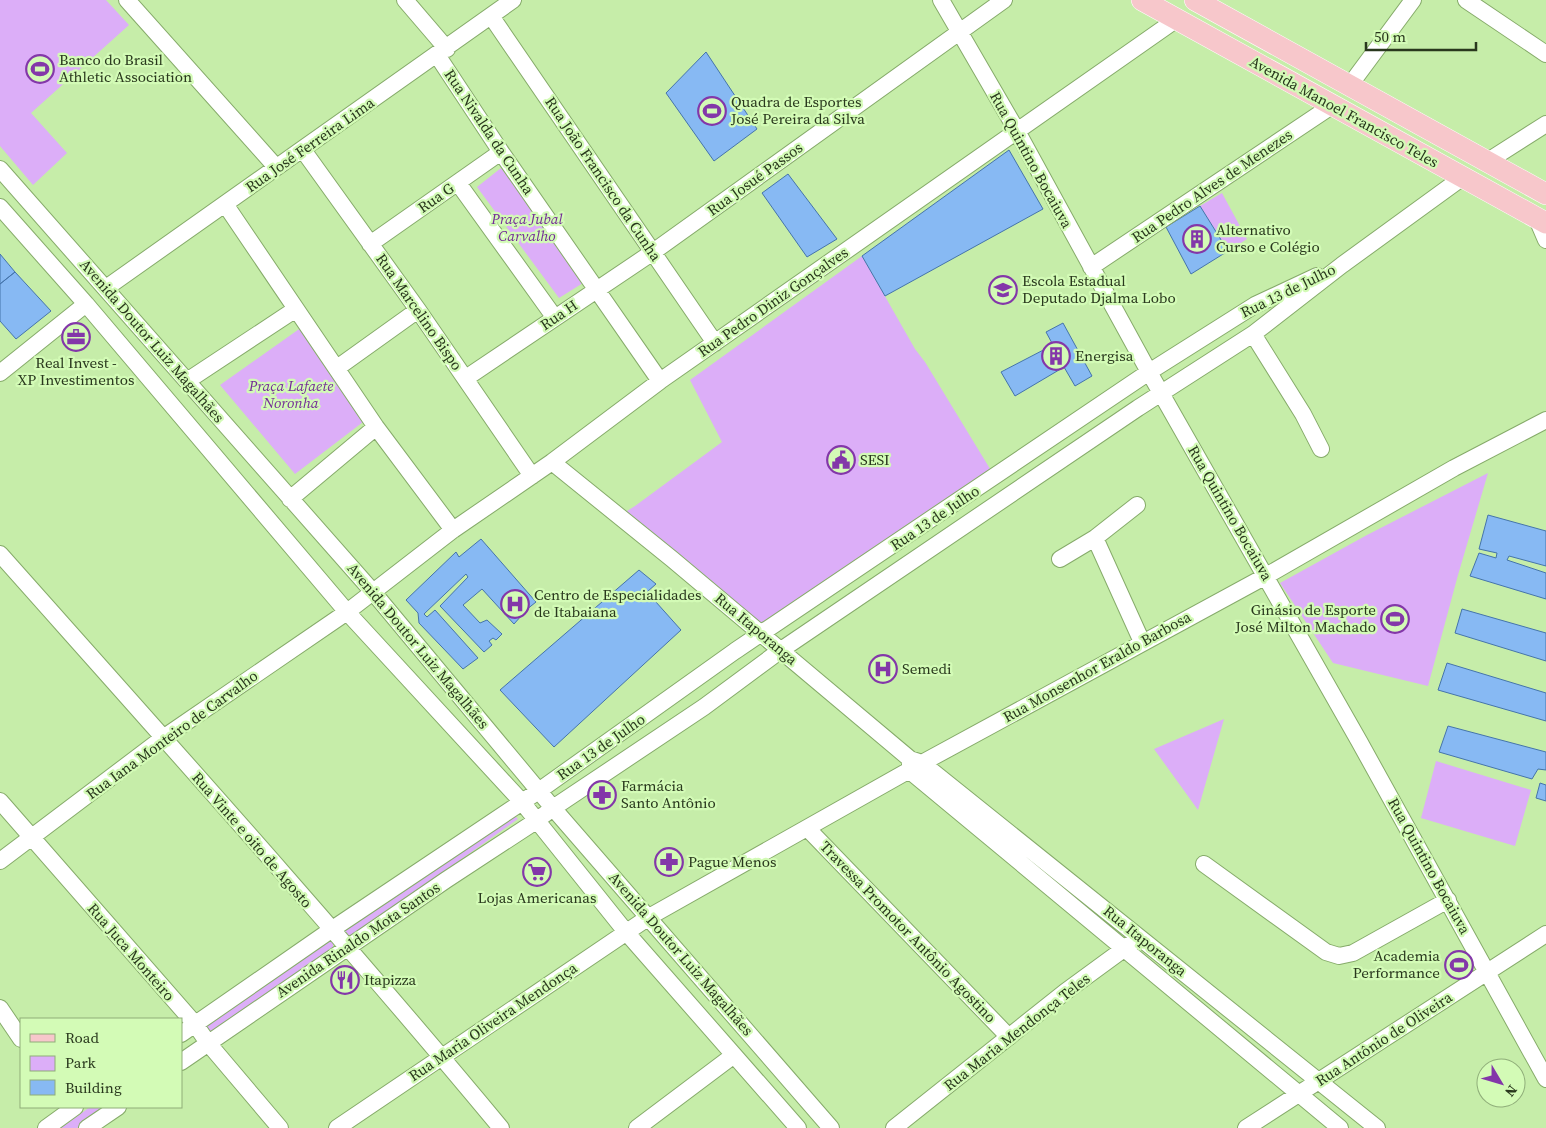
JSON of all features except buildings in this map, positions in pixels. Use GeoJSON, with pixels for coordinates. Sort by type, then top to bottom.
{"type":"FeatureCollection","features":[{"type":"Feature","properties":{"kind":"main road","name":"Avenida Manoel Francisco Teles"},"geometry":{"type":"LineString","coordinates":[[1142,0],[1542,221]]}},
{"type":"Feature","properties":{"kind":"main road","name":"Avenida Manoel Francisco Teles"},"geometry":{"type":"LineString","coordinates":[[1196,0],[1252,33],[1546,194]]}},
{"type":"Feature","properties":{"kind":"main road"},"geometry":{"type":"LineString","coordinates":[[1243,56],[1252,51],[1255,46],[1256,40],[1252,33]]}},
{"type":"Feature","properties":{"kind":"main road"},"geometry":{"type":"LineString","coordinates":[[1281,78],[1284,65],[1294,55]]}},
{"type":"Feature","properties":{"kind":"main road"},"geometry":{"type":"LineString","coordinates":[[1408,147],[1428,128]]}},
{"type":"Feature","properties":{"kind":"street"},"geometry":{"type":"LineString","coordinates":[[127,0],[276,167]]}},
{"type":"Feature","properties":{"kind":"street","name":"Rua Nivalda da Cunha"},"geometry":{"type":"LineString","coordinates":[[405,0],[442,52],[501,152],[660,382]]}},
{"type":"Feature","properties":{"kind":"street","name":"Rua José Ferreira Lima"},"geometry":{"type":"LineString","coordinates":[[106,288],[513,0]]}},
{"type":"Feature","properties":{"kind":"street","name":"Rua Quintino Bocaiuva"},"geometry":{"type":"LineString","coordinates":[[940,0],[1017,131],[1161,394],[1266,576],[1546,1079]]}},
{"type":"Feature","properties":{"kind":"street","name":"Rua Josué Passos"},"geometry":{"type":"LineString","coordinates":[[653,252],[1004,0]]}},
{"type":"Feature","properties":{"kind":"street"},"geometry":{"type":"LineString","coordinates":[[1350,85],[1413,0]]}},
{"type":"Feature","properties":{"kind":"street"},"geometry":{"type":"LineString","coordinates":[[1466,0],[1543,47]]}},
{"type":"Feature","properties":{"kind":"street","name":"Rua João Francisco da Cunha"},"geometry":{"type":"LineString","coordinates":[[491,16],[715,343]]}},
{"type":"Feature","properties":{"kind":"street","name":"Rua Pedro Diniz Gonçalves"},"geometry":{"type":"LineString","coordinates":[[373,592],[453,530],[552,462],[660,382],[1177,19]]}},
{"type":"Feature","properties":{"kind":"street","name":"Rua Pedro Alves de Menezes"},"geometry":{"type":"LineString","coordinates":[[1091,267],[1333,106]]}},
{"type":"Feature","properties":{"kind":"street"},"geometry":{"type":"LineString","coordinates":[[1488,161],[1546,124]]}},
{"type":"Feature","properties":{"kind":"street","name":"Rua Marcelino Bispo"},"geometry":{"type":"LineString","coordinates":[[303,150],[466,378],[532,476]]}},
{"type":"Feature","properties":{"kind":"street","name":"Rua G"},"geometry":{"type":"LineString","coordinates":[[370,244],[501,152]]}},
{"type":"Feature","properties":{"kind":"street","name":"Avenida Doutor Luiz Magalhães"},"geometry":{"type":"LineString","coordinates":[[0,169],[373,592],[540,790],[553,808],[831,1128]]}},
{"type":"Feature","properties":{"kind":"street","name":"Rua 13 de Julho"},"geometry":{"type":"LineString","coordinates":[[536,821],[704,707],[781,650],[1253,334],[1342,265],[1462,177]]}},
{"type":"Feature","properties":{"kind":"street"},"geometry":{"type":"LineString","coordinates":[[458,183],[555,318]]}},
{"type":"Feature","properties":{"kind":"street"},"geometry":{"type":"LineString","coordinates":[[225,204],[376,427],[453,530]]}},
{"type":"Feature","properties":{"kind":"street","name":"Avenida Doutor Luiz Magalhães"},"geometry":{"type":"LineString","coordinates":[[0,207],[86,304],[347,612],[522,802],[626,932],[798,1128]]}},
{"type":"Feature","properties":{"kind":"street"},"geometry":{"type":"LineString","coordinates":[[1542,221],[1546,240]]}},
{"type":"Feature","properties":{"kind":"street","name":"Rua H"},"geometry":{"type":"LineString","coordinates":[[466,378],[653,252]]}},
{"type":"Feature","properties":{"kind":"street","name":"Rua 13 de Julho"},"geometry":{"type":"LineString","coordinates":[[522,802],[736,651],[1149,372],[1255,305],[1342,265]]}},
{"type":"Feature","properties":{"kind":"street"},"geometry":{"type":"LineString","coordinates":[[0,373],[86,304]]}},
{"type":"Feature","properties":{"kind":"street"},"geometry":{"type":"LineString","coordinates":[[187,382],[296,309]]}},
{"type":"Feature","properties":{"kind":"street"},"geometry":{"type":"LineString","coordinates":[[337,368],[418,310]]}},
{"type":"Feature","properties":{"kind":"street"},"geometry":{"type":"LineString","coordinates":[[1253,334],[1303,414],[1321,449]]}},
{"type":"Feature","properties":{"kind":"street","name":"Rua Monsenhor Eraldo Barbosa"},"geometry":{"type":"LineString","coordinates":[[649,917],[807,828],[914,764],[1266,576],[1454,468],[1546,420]]}},
{"type":"Feature","properties":{"kind":"street"},"geometry":{"type":"LineString","coordinates":[[290,499],[376,427]]}},
{"type":"Feature","properties":{"kind":"street","name":"Rua Itaporanga"},"geometry":{"type":"LineString","coordinates":[[552,462],[672,558],[781,650],[1125,949],[1340,1128]]}},
{"type":"Feature","properties":{"kind":"street"},"geometry":{"type":"LineString","coordinates":[[1060,559],[1096,538],[1137,505]]}},
{"type":"Feature","properties":{"kind":"street"},"geometry":{"type":"LineString","coordinates":[[1096,538],[1142,642]]}},
{"type":"Feature","properties":{"kind":"street","name":"Rua Vinte e oito de Agosto"},"geometry":{"type":"LineString","coordinates":[[0,554],[441,1056],[501,1128]]}},
{"type":"Feature","properties":{"kind":"street","name":"Rua Iana Monteiro de Carvalho"},"geometry":{"type":"LineString","coordinates":[[0,861],[163,738],[347,612],[373,592]]}},
{"type":"Feature","properties":{"kind":"street","name":"Rua Itaporanga"},"geometry":{"type":"LineString","coordinates":[[914,764],[1139,937],[1377,1128]]}},
{"type":"Feature","properties":{"kind":"street","name":"Rua Juca Monteiro"},"geometry":{"type":"LineString","coordinates":[[0,801],[179,1018]]}},
{"type":"Feature","properties":{"kind":"street","name":"Avenida Rinaldo Mota Santos"},"geometry":{"type":"LineString","coordinates":[[188,1029],[522,802]]}},
{"type":"Feature","properties":{"kind":"street","name":"Avenida Rinaldo Mota Santos"},"geometry":{"type":"LineString","coordinates":[[182,1061],[446,880],[536,821]]}},
{"type":"Feature","properties":{"kind":"street","name":"Travessa Promotor Antônio Agostino"},"geometry":{"type":"LineString","coordinates":[[807,828],[1009,1037]]}},
{"type":"Feature","properties":{"kind":"street"},"geometry":{"type":"LineString","coordinates":[[1204,864],[1326,952],[1339,956],[1354,953],[1448,900]]}},
{"type":"Feature","properties":{"kind":"street","name":"Rua Maria Oliveira Mendonça"},"geometry":{"type":"LineString","coordinates":[[337,1128],[649,917]]}},
{"type":"Feature","properties":{"kind":"street","name":"Rua Antônio de Oliveira"},"geometry":{"type":"LineString","coordinates":[[1246,1128],[1546,934]]}},
{"type":"Feature","properties":{"kind":"street","name":"Rua Maria Mendonça Teles"},"geometry":{"type":"LineString","coordinates":[[894,1128],[1065,992],[1139,937]]}},
{"type":"Feature","properties":{"kind":"street"},"geometry":{"type":"LineString","coordinates":[[0,1008],[20,1037]]}},
{"type":"Feature","properties":{"kind":"street","name":"Rua Juca Monteiro"},"geometry":{"type":"LineString","coordinates":[[188,1029],[208,1043],[280,1128]]}},
{"type":"Feature","properties":{"kind":"street"},"geometry":{"type":"LineString","coordinates":[[637,1128],[734,1055]]}},
{"type":"Feature","properties":{"kind":"street"},"geometry":{"type":"LineString","coordinates":[[46,1128],[71,1108]]}},
{"type":"Feature","properties":{"kind":"street"},"geometry":{"type":"LineString","coordinates":[[87,1128],[117,1108]]}},
{"type":"Feature","properties":{"kind":"green space","name":"Banco do Brasil Athletic Association"},"geometry":{"type":"Polygon","coordinates":[[[0,0],[106,0],[129,25],[31,113],[67,153],[33,185],[0,146],[0,0]]]}},
{"type":"Feature","properties":{"kind":"green space","name":"Praça Jubal Carvalho"},"geometry":{"type":"Polygon","coordinates":[[[501,168],[542,221],[583,283],[559,298],[477,187],[501,168]]]}},
{"type":"Feature","properties":{"kind":"green space"},"geometry":{"type":"Polygon","coordinates":[[[1222,193],[1247,239],[1228,251],[1200,206],[1222,193]]]}},
{"type":"Feature","properties":{"kind":"green space","name":"SESI"},"geometry":{"type":"Polygon","coordinates":[[[862,256],[915,349],[925,362],[995,477],[762,634],[619,516],[722,442],[690,380],[862,256]]]}},
{"type":"Feature","properties":{"kind":"green space","name":"Praça Lafaete Noronha"},"geometry":{"type":"Polygon","coordinates":[[[302,327],[367,419],[295,474],[220,385],[302,327]]]}},
{"type":"Feature","properties":{"kind":"green space"},"geometry":{"type":"Polygon","coordinates":[[[1488,473],[1428,686],[1333,663],[1280,583],[1367,535],[1488,473]]]}},
{"type":"Feature","properties":{"kind":"green space"},"geometry":{"type":"Polygon","coordinates":[[[1224,719],[1198,810],[1154,749],[1224,719]]]}},
{"type":"Feature","properties":{"kind":"green space"},"geometry":{"type":"Polygon","coordinates":[[[1436,761],[1531,790],[1515,846],[1421,818],[1436,761]]]}},
{"type":"Feature","properties":{"kind":"green space"},"geometry":{"type":"Polygon","coordinates":[[[513,814],[518,819],[350,938],[345,931],[513,814]]]}},
{"type":"Feature","properties":{"kind":"green space"},"geometry":{"type":"Polygon","coordinates":[[[333,933],[333,947],[212,1036],[201,1021],[333,933]]]}},
{"type":"Feature","properties":{"kind":"green space"},"geometry":{"type":"Polygon","coordinates":[[[89,1108],[106,1108],[77,1128],[61,1128],[89,1108]]]}},
{"type":"Feature","properties":{"kind":"place","name":"Banco do Brasil Athletic Association"},"geometry":{"type":"Point","coordinates":[40,69]}},
{"type":"Feature","properties":{"kind":"place","name":"Quadra de Esportes José Pereira da Silva"},"geometry":{"type":"Point","coordinates":[712,111]}},
{"type":"Feature","properties":{"kind":"place","name":"Alternativo Curso e Colégio"},"geometry":{"type":"Point","coordinates":[1197,239]}},
{"type":"Feature","properties":{"kind":"place","name":"Escola Estadual Deputado Djalma Lobo"},"geometry":{"type":"Point","coordinates":[1003,290]}},
{"type":"Feature","properties":{"kind":"place","name":"Real Invest - XP Investimentos"},"geometry":{"type":"Point","coordinates":[76,337]}},
{"type":"Feature","properties":{"kind":"place","name":"Energisa"},"geometry":{"type":"Point","coordinates":[1056,356]}},
{"type":"Feature","properties":{"kind":"place","name":"SESI"},"geometry":{"type":"Point","coordinates":[841,460]}},
{"type":"Feature","properties":{"kind":"place","name":"Centro de Especialidades de Itabaiana"},"geometry":{"type":"Point","coordinates":[515,604]}},
{"type":"Feature","properties":{"kind":"place","name":"Ginásio de Esporte José Milton Machado"},"geometry":{"type":"Point","coordinates":[1395,619]}},
{"type":"Feature","properties":{"kind":"place","name":"Semedi"},"geometry":{"type":"Point","coordinates":[883,669]}},
{"type":"Feature","properties":{"kind":"place","name":"Farmácia Santo Antônio"},"geometry":{"type":"Point","coordinates":[602,795]}},
{"type":"Feature","properties":{"kind":"place","name":"Pague Menos"},"geometry":{"type":"Point","coordinates":[669,862]}},
{"type":"Feature","properties":{"kind":"place","name":"Lojas Americanas"},"geometry":{"type":"Point","coordinates":[537,872]}},
{"type":"Feature","properties":{"kind":"place","name":"Academia Performance"},"geometry":{"type":"Point","coordinates":[1459,965]}},
{"type":"Feature","properties":{"kind":"place","name":"Itapizza"},"geometry":{"type":"Point","coordinates":[345,980]}}]}
